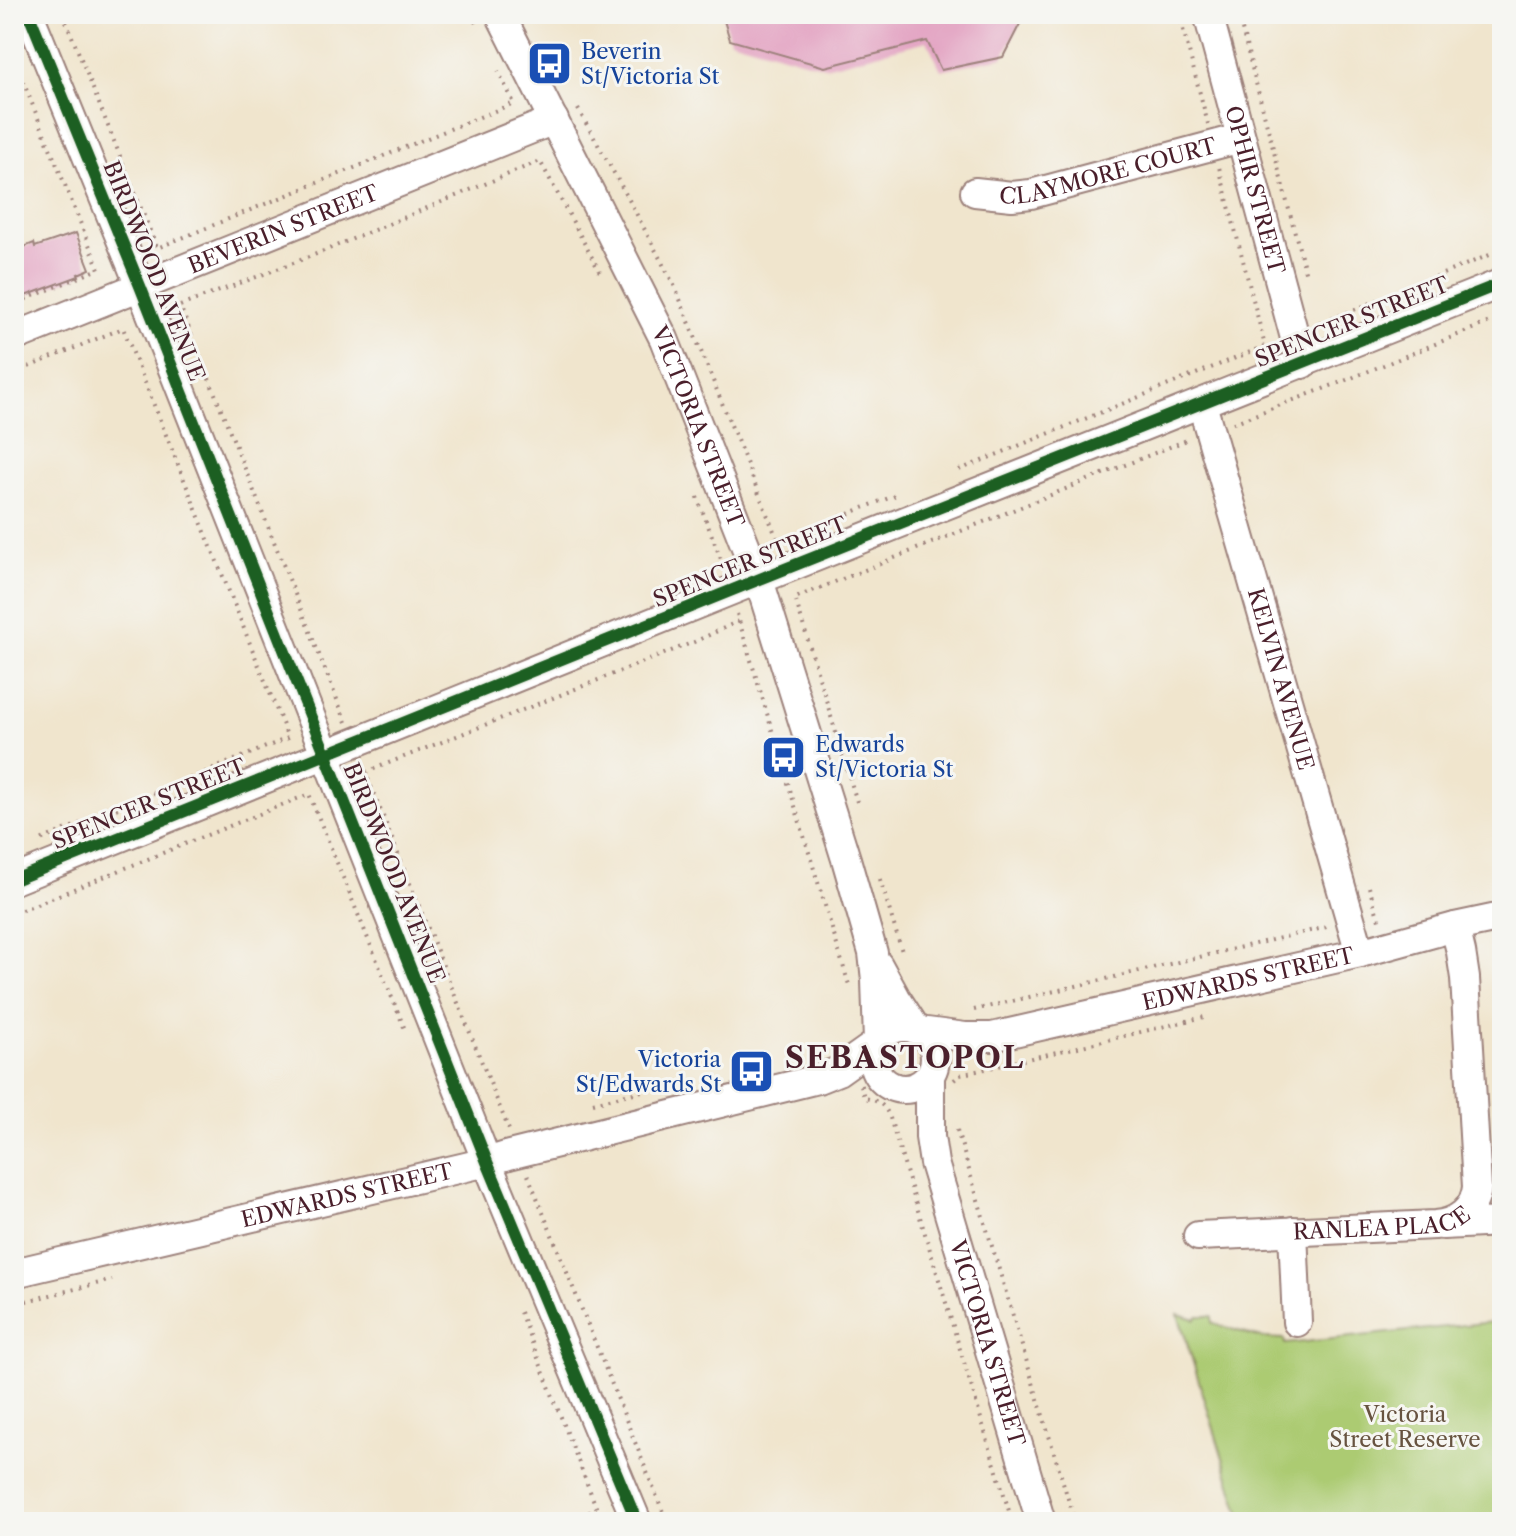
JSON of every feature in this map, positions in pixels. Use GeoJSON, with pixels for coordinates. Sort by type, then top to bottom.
{"type":"FeatureCollection","features":[{"type":"Feature","properties":{"kind":"street","name":"BIRDWOOD AVENUE"},"geometry":{"type":"LineString","coordinates":[[29,14],[487,1162],[637,1522]]}},
{"type":"Feature","properties":{"kind":"street","name":"VICTORIA STREET"},"geometry":{"type":"LineString","coordinates":[[500,14],[664,339],[759,580],[873,953],[885,981],[917,1030]]}},
{"type":"Feature","properties":{"kind":"street","name":"OPHIR STREET"},"geometry":{"type":"LineString","coordinates":[[1208,14],[1302,364]]}},
{"type":"Feature","properties":{"kind":"street","name":"BEVERIN STREET"},"geometry":{"type":"LineString","coordinates":[[14,337],[554,120]]}},
{"type":"Feature","properties":{"kind":"street","name":"CLAYMORE COURT"},"geometry":{"type":"LineString","coordinates":[[975,192],[1012,196],[1031,194],[1241,138]]}},
{"type":"Feature","properties":{"kind":"street","name":"SPENCER STREET"},"geometry":{"type":"LineString","coordinates":[[14,880],[1502,283]]}},
{"type":"Feature","properties":{"kind":"street","name":"KELVIN AVENUE"},"geometry":{"type":"LineString","coordinates":[[1202,404],[1360,953]]}},
{"type":"Feature","properties":{"kind":"street","name":"EDWARDS STREET"},"geometry":{"type":"LineString","coordinates":[[938,1077],[976,1044],[992,1037],[1360,953],[1502,917]]}},
{"type":"Feature","properties":{"kind":"street","name":"RANLEA PLACE"},"geometry":{"type":"LineString","coordinates":[[1198,1236],[1435,1225],[1451,1223],[1459,1218],[1477,1191],[1465,978],[1455,927]]}},
{"type":"Feature","properties":{"kind":"street","name":"VICTORIA STREET"},"geometry":{"type":"LineString","coordinates":[[873,953],[877,1043]]}},
{"type":"Feature","properties":{"kind":"street"},"geometry":{"type":"LineString","coordinates":[[897,1028],[917,1030],[934,1048],[938,1077],[900,1089],[877,1081],[873,1057],[877,1043],[884,1034],[897,1028]]}},
{"type":"Feature","properties":{"kind":"street","name":"EDWARDS STREET"},"geometry":{"type":"LineString","coordinates":[[917,1030],[965,1037],[992,1037]]}},
{"type":"Feature","properties":{"kind":"street","name":"EDWARDS STREET"},"geometry":{"type":"LineString","coordinates":[[14,1273],[487,1162],[818,1079],[847,1066],[877,1043]]}},
{"type":"Feature","properties":{"kind":"street","name":"VICTORIA STREET"},"geometry":{"type":"LineString","coordinates":[[938,1077],[930,1137],[934,1163],[1041,1522]]}},
{"type":"Feature","properties":{"kind":"street","name":"EDWARDS STREET"},"geometry":{"type":"LineString","coordinates":[[818,1079],[877,1081]]}},
{"type":"Feature","properties":{"kind":"street","name":"VICTORIA STREET"},"geometry":{"type":"LineString","coordinates":[[877,1081],[917,1127],[934,1163]]}},
{"type":"Feature","properties":{"kind":"street"},"geometry":{"type":"LineString","coordinates":[[1435,1225],[1502,1222]]}},
{"type":"Feature","properties":{"kind":"street"},"geometry":{"type":"LineString","coordinates":[[1293,1231],[1297,1322]]}},
{"type":"Feature","properties":{"kind":"path"},"geometry":{"type":"LineString","coordinates":[[63,14],[157,248],[514,103]]}},
{"type":"Feature","properties":{"kind":"path"},"geometry":{"type":"LineString","coordinates":[[953,473],[1265,346],[1179,14]]}},
{"type":"Feature","properties":{"kind":"path"},"geometry":{"type":"LineString","coordinates":[[1238,14],[1307,278]]}},
{"type":"Feature","properties":{"kind":"path"},"geometry":{"type":"LineString","coordinates":[[14,59],[99,269],[14,304]]}},
{"type":"Feature","properties":{"kind":"path"},"geometry":{"type":"LineString","coordinates":[[602,276],[540,161],[314,255],[180,306],[667,1522]]}},
{"type":"Feature","properties":{"kind":"path"},"geometry":{"type":"LineString","coordinates":[[1315,308],[1319,324],[1502,250]]}},
{"type":"Feature","properties":{"kind":"path"},"geometry":{"type":"LineString","coordinates":[[795,598],[1502,317]]}},
{"type":"Feature","properties":{"kind":"path"},"geometry":{"type":"LineString","coordinates":[[14,373],[123,328],[288,738],[28,845]]}},
{"type":"Feature","properties":{"kind":"path"},"geometry":{"type":"LineString","coordinates":[[695,490],[731,591],[850,987]]}},
{"type":"Feature","properties":{"kind":"path"},"geometry":{"type":"LineString","coordinates":[[778,541],[910,490]]}},
{"type":"Feature","properties":{"kind":"path"},"geometry":{"type":"LineString","coordinates":[[366,772],[694,642],[739,621]]}},
{"type":"Feature","properties":{"kind":"path"},"geometry":{"type":"LineString","coordinates":[[14,913],[309,794],[406,1032]]}},
{"type":"Feature","properties":{"kind":"path"},"geometry":{"type":"LineString","coordinates":[[968,1012],[1337,925]]}},
{"type":"Feature","properties":{"kind":"path"},"geometry":{"type":"LineString","coordinates":[[938,1077],[960,1075],[1217,1014]]}},
{"type":"Feature","properties":{"kind":"path"},"geometry":{"type":"LineString","coordinates":[[877,1081],[864,1098],[879,1102],[890,1118],[1013,1522]]}},
{"type":"Feature","properties":{"kind":"path"},"geometry":{"type":"LineString","coordinates":[[593,1103],[646,1090]]}},
{"type":"Feature","properties":{"kind":"path"},"geometry":{"type":"LineString","coordinates":[[956,1127],[1075,1522]]}},
{"type":"Feature","properties":{"kind":"path"},"geometry":{"type":"LineString","coordinates":[[26,1301],[112,1280]]}},
{"type":"Feature","properties":{"kind":"path"},"geometry":{"type":"LineString","coordinates":[[515,1299],[602,1522]]}},
{"type":"Feature","properties":{"kind":"path"},"geometry":{"type":"LineString","coordinates":[[550,1522],[597,1510]]}},
{"type":"Feature","properties":{"kind":"green space","name":"Victoria Street Reserve"},"geometry":{"type":"Polygon","coordinates":[[[1178,1314],[1196,1319],[1198,1316],[1212,1316],[1212,1323],[1261,1338],[1284,1339],[1285,1344],[1502,1321],[1502,1522],[1243,1522],[1178,1314]]]}},
{"type":"Feature","properties":{"kind":"building"},"geometry":{"type":"Polygon","coordinates":[[[722,14],[1025,14],[1003,57],[941,70],[927,41],[825,67],[730,40],[722,14]]]}},
{"type":"Feature","properties":{"kind":"building"},"geometry":{"type":"Polygon","coordinates":[[[76,233],[90,269],[14,300],[14,251],[76,233]]]}},
{"type":"Feature","properties":{"kind":"cycle path"},"geometry":{"type":"LineString","coordinates":[[29,14],[487,1162],[637,1522]]}},
{"type":"Feature","properties":{"kind":"cycle path"},"geometry":{"type":"LineString","coordinates":[[14,880],[1502,283]]}},
{"type":"Feature","properties":{"kind":"place","name":"Beverin St/Victoria St"},"geometry":{"type":"Point","coordinates":[550,64]}},
{"type":"Feature","properties":{"kind":"place","name":"Edwards St/Victoria St"},"geometry":{"type":"Point","coordinates":[784,757]}},
{"type":"Feature","properties":{"kind":"place","name":"Victoria St/Edwards St"},"geometry":{"type":"Point","coordinates":[752,1072]}},
{"type":"Feature","properties":{"kind":"district","name":"SEBASTOPOL"},"geometry":{"type":"Point","coordinates":[905,1057]}}]}
